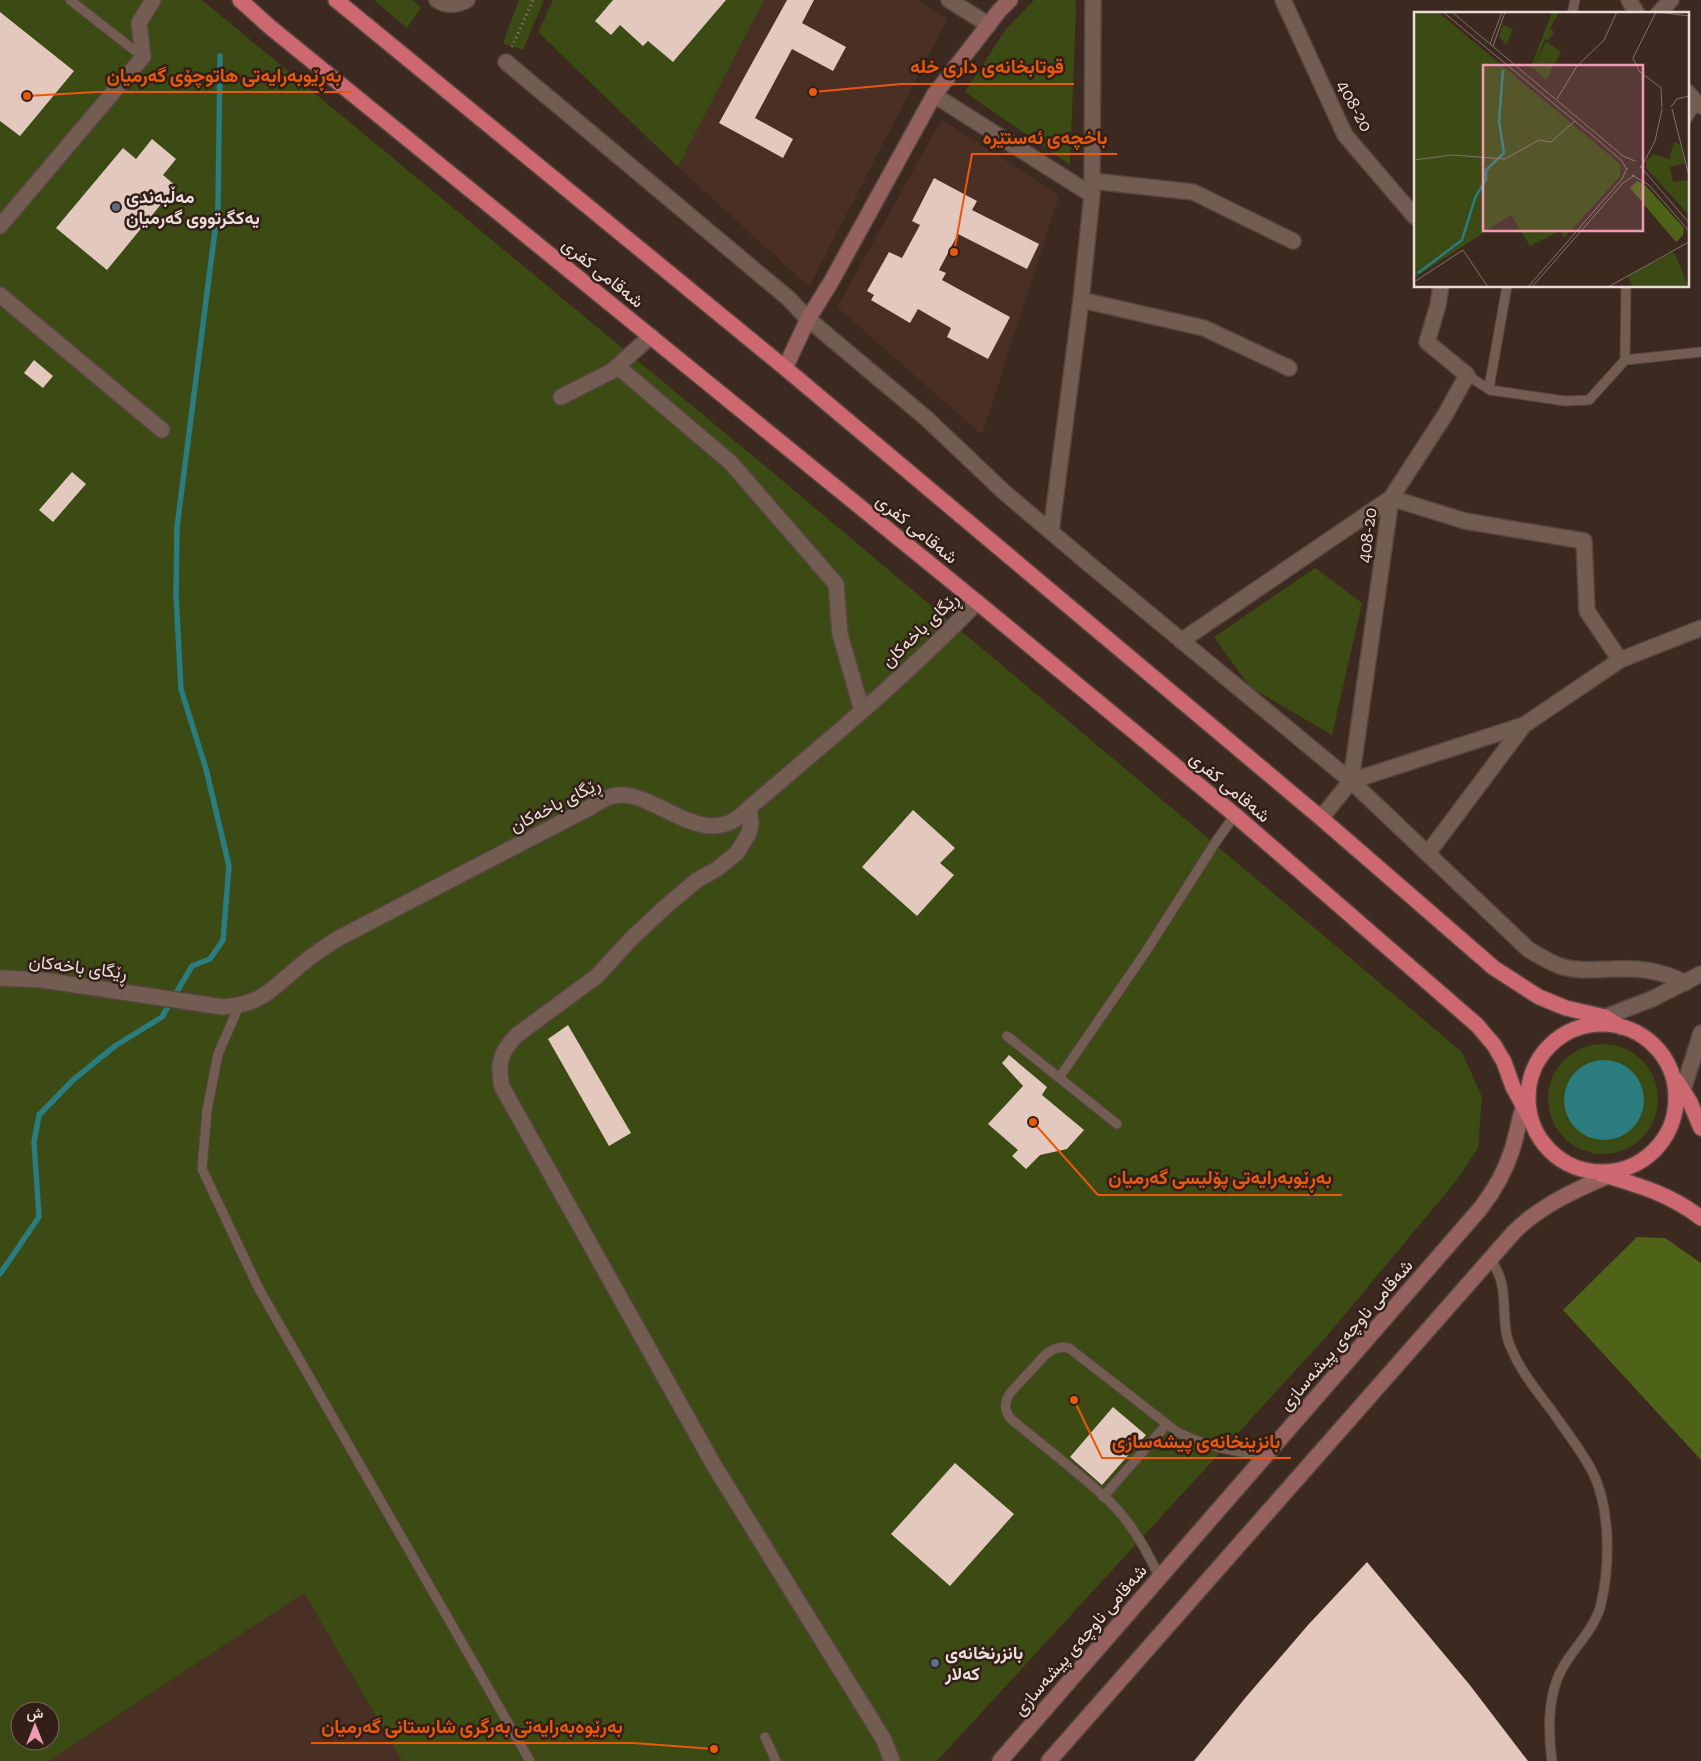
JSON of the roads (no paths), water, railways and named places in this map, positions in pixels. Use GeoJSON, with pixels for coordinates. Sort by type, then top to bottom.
{"type":"FeatureCollection","features":[{"type":"Feature","properties":{"kind":"highway","name":"شەقامی کفری"},"geometry":{"type":"LineString","coordinates":[[240,0],[270,27],[977,602],[1235,815],[1477,1025],[1504,1062],[1525,1099],[1538,1136],[1548,1148],[1559,1158],[1573,1166],[1612,1173]]}},
{"type":"Feature","properties":{"kind":"highway","name":"شەقامی کفری"},"geometry":{"type":"LineString","coordinates":[[336,0],[785,368],[1320,818],[1494,968],[1540,997],[1566,1008],[1605,1017],[1621,1027]]}},
{"type":"Feature","properties":{"kind":"highway"},"geometry":{"type":"LineString","coordinates":[[1525,1099],[1532,1074],[1540,1057],[1553,1042],[1570,1032],[1588,1025],[1610,1025],[1638,1034],[1654,1045],[1665,1059],[1673,1076],[1676,1087],[1676,1109],[1668,1131],[1655,1149],[1637,1163],[1612,1173]]}},
{"type":"Feature","properties":{"kind":"highway"},"geometry":{"type":"LineString","coordinates":[[1673,1076],[1684,1090],[1701,1128]]}},
{"type":"Feature","properties":{"kind":"highway"},"geometry":{"type":"LineString","coordinates":[[1612,1173],[1673,1199],[1701,1218]]}},
{"type":"Feature","properties":{"kind":"main road"},"geometry":{"type":"LineString","coordinates":[[785,368],[808,320],[831,282],[934,95],[1010,0]]}},
{"type":"Feature","properties":{"kind":"main road","name":"شەقامی ناوچەی پیشەسازی"},"geometry":{"type":"LineString","coordinates":[[1000,1761],[1480,1209],[1500,1179],[1506,1165],[1525,1099]]}},
{"type":"Feature","properties":{"kind":"main road"},"geometry":{"type":"LineString","coordinates":[[1049,1761],[1521,1225],[1570,1193],[1612,1173]]}},
{"type":"Feature","properties":{"kind":"street"},"geometry":{"type":"LineString","coordinates":[[0,226],[143,57],[139,22],[153,0]]}},
{"type":"Feature","properties":{"kind":"street"},"geometry":{"type":"LineString","coordinates":[[437,0],[441,3],[462,3]]}},
{"type":"Feature","properties":{"kind":"street"},"geometry":{"type":"LineString","coordinates":[[949,0],[989,25]]}},
{"type":"Feature","properties":{"kind":"street"},"geometry":{"type":"LineString","coordinates":[[1051,532],[1081,300],[1092,188],[1093,0]]}},
{"type":"Feature","properties":{"kind":"street","name":"408-20"},"geometry":{"type":"LineString","coordinates":[[1283,0],[1345,134],[1414,216]]}},
{"type":"Feature","properties":{"kind":"street"},"geometry":{"type":"LineString","coordinates":[[1629,0],[1636,12]]}},
{"type":"Feature","properties":{"kind":"street"},"geometry":{"type":"LineString","coordinates":[[1660,12],[1672,0]]}},
{"type":"Feature","properties":{"kind":"street"},"geometry":{"type":"LineString","coordinates":[[506,62],[788,298],[808,320],[926,418],[1004,492],[1350,781],[1528,950],[1563,967],[1592,971],[1612,969],[1653,970],[1673,976],[1684,983]]}},
{"type":"Feature","properties":{"kind":"street"},"geometry":{"type":"LineString","coordinates":[[934,95],[1092,188],[1193,192],[1293,241]]}},
{"type":"Feature","properties":{"kind":"street"},"geometry":{"type":"LineString","coordinates":[[1442,288],[1426,342],[1467,376]]}},
{"type":"Feature","properties":{"kind":"street"},"geometry":{"type":"LineString","coordinates":[[0,295],[162,430]]}},
{"type":"Feature","properties":{"kind":"street"},"geometry":{"type":"LineString","coordinates":[[1081,300],[1204,328],[1289,368]]}},
{"type":"Feature","properties":{"kind":"street"},"geometry":{"type":"LineString","coordinates":[[561,396],[612,371],[651,336]]}},
{"type":"Feature","properties":{"kind":"street"},"geometry":{"type":"LineString","coordinates":[[617,366],[731,463],[836,584],[840,634],[862,711]]}},
{"type":"Feature","properties":{"kind":"street","name":"408-20"},"geometry":{"type":"LineString","coordinates":[[1350,781],[1391,498],[1445,415],[1467,376]]}},
{"type":"Feature","properties":{"kind":"street"},"geometry":{"type":"LineString","coordinates":[[1181,641],[1391,498],[1464,521],[1584,541],[1587,611],[1620,660]]}},
{"type":"Feature","properties":{"kind":"street","name":"ڕێگای باخەکان"},"geometry":{"type":"LineString","coordinates":[[0,978],[42,980],[223,1007],[240,1006],[256,1001],[271,992],[309,958],[338,939],[603,799],[619,795],[636,797],[691,822],[713,826],[731,822],[862,711],[977,602]]}},
{"type":"Feature","properties":{"kind":"street"},"geometry":{"type":"LineString","coordinates":[[1320,818],[1350,781],[1524,724],[1620,660],[1701,628]]}},
{"type":"Feature","properties":{"kind":"street"},"geometry":{"type":"LineString","coordinates":[[1428,853],[1524,724]]}},
{"type":"Feature","properties":{"kind":"street"},"geometry":{"type":"LineString","coordinates":[[749,808],[751,822],[749,833],[737,853],[717,869],[698,880],[664,908],[631,939],[597,976],[517,1035],[506,1046],[501,1057],[499,1074],[502,1087],[715,1467],[884,1740],[892,1761]]}},
{"type":"Feature","properties":{"kind":"street"},"geometry":{"type":"LineString","coordinates":[[1588,1025],[1652,998],[1701,974]]}},
{"type":"Feature","properties":{"kind":"street"},"geometry":{"type":"LineString","coordinates":[[1676,1109],[1684,1090],[1701,1032]]}},
{"type":"Feature","properties":{"kind":"lane"},"geometry":{"type":"LineString","coordinates":[[70,0],[143,57]]}},
{"type":"Feature","properties":{"kind":"lane"},"geometry":{"type":"LineString","coordinates":[[1688,117],[1695,100]]}},
{"type":"Feature","properties":{"kind":"lane"},"geometry":{"type":"LineString","coordinates":[[1489,388],[1507,288]]}},
{"type":"Feature","properties":{"kind":"lane"},"geometry":{"type":"LineString","coordinates":[[1467,376],[1490,390],[1565,401],[1589,400],[1625,360],[1626,288]]}},
{"type":"Feature","properties":{"kind":"lane"},"geometry":{"type":"LineString","coordinates":[[1625,360],[1701,352]]}},
{"type":"Feature","properties":{"kind":"lane"},"geometry":{"type":"LineString","coordinates":[[1059,1078],[1145,953],[1235,815]]}},
{"type":"Feature","properties":{"kind":"lane"},"geometry":{"type":"LineString","coordinates":[[240,1006],[218,1054],[207,1110],[202,1169],[259,1289],[530,1761]]}},
{"type":"Feature","properties":{"kind":"lane"},"geometry":{"type":"LineString","coordinates":[[1007,1036],[1117,1124]]}},
{"type":"Feature","properties":{"kind":"lane"},"geometry":{"type":"LineString","coordinates":[[1490,1258],[1498,1271],[1502,1284],[1506,1327],[1510,1346],[1530,1384],[1551,1411],[1591,1471],[1599,1488],[1604,1510],[1607,1549],[1600,1606],[1592,1626],[1562,1669],[1553,1692],[1549,1740],[1552,1761]]}},
{"type":"Feature","properties":{"kind":"lane"},"geometry":{"type":"LineString","coordinates":[[1159,1577],[1145,1548],[1112,1504],[1011,1419],[1005,1406],[1006,1399],[1010,1393],[1053,1348],[1061,1346],[1070,1348],[1177,1432],[1206,1444],[1246,1454],[1266,1454]]}},
{"type":"Feature","properties":{"kind":"lane"},"geometry":{"type":"LineString","coordinates":[[1104,1497],[1167,1424]]}},
{"type":"Feature","properties":{"kind":"lane"},"geometry":{"type":"LineString","coordinates":[[765,1737],[776,1761]]}},
{"type":"Feature","properties":{"kind":"water"},"geometry":{"type":"Polygon","coordinates":[[[1604,1060],[1619,1063],[1632,1072],[1641,1085],[1644,1100],[1641,1115],[1632,1128],[1619,1137],[1604,1140],[1589,1137],[1576,1128],[1567,1115],[1564,1100],[1567,1085],[1576,1072],[1589,1063],[1604,1060]]]}},
{"type":"Feature","properties":{"kind":"waterway"},"geometry":{"type":"LineString","coordinates":[[0,1274],[39,1217],[34,1142],[39,1115],[73,1080],[115,1046],[162,1017],[192,966],[210,959],[223,940],[229,866],[206,769],[181,689],[176,595],[177,527],[218,207],[220,56]]}},
{"type":"Feature","properties":{"kind":"place","name":"قوتابخانەی داری خلە"},"geometry":{"type":"Point","coordinates":[813,92]}},
{"type":"Feature","properties":{"kind":"place","name":"بەڕێوبەرایەتی هاتوچۆی گەرمیان"},"geometry":{"type":"Point","coordinates":[27,96]}},
{"type":"Feature","properties":{"kind":"place","name":"مەڵبەندی یەکگرتووی گەرمیان"},"geometry":{"type":"Point","coordinates":[116,207]}},
{"type":"Feature","properties":{"kind":"place","name":"باخچەی ئەستێرە"},"geometry":{"type":"Point","coordinates":[954,252]}},
{"type":"Feature","properties":{"kind":"place","name":"بەڕێوبەرایەتی پۆلیسی گەرمیان"},"geometry":{"type":"Point","coordinates":[1033,1122]}},
{"type":"Feature","properties":{"kind":"place","name":"بانزینخانەی پیشەسازی"},"geometry":{"type":"Point","coordinates":[1074,1400]}},
{"type":"Feature","properties":{"kind":"place","name":"بانزرنخانەی کەلار"},"geometry":{"type":"Point","coordinates":[935,1663]}},
{"type":"Feature","properties":{"kind":"place","name":"بەرێوەبەرایەتی بەرگری شارستانی گەرمیان"},"geometry":{"type":"Point","coordinates":[714,1749]}}]}
